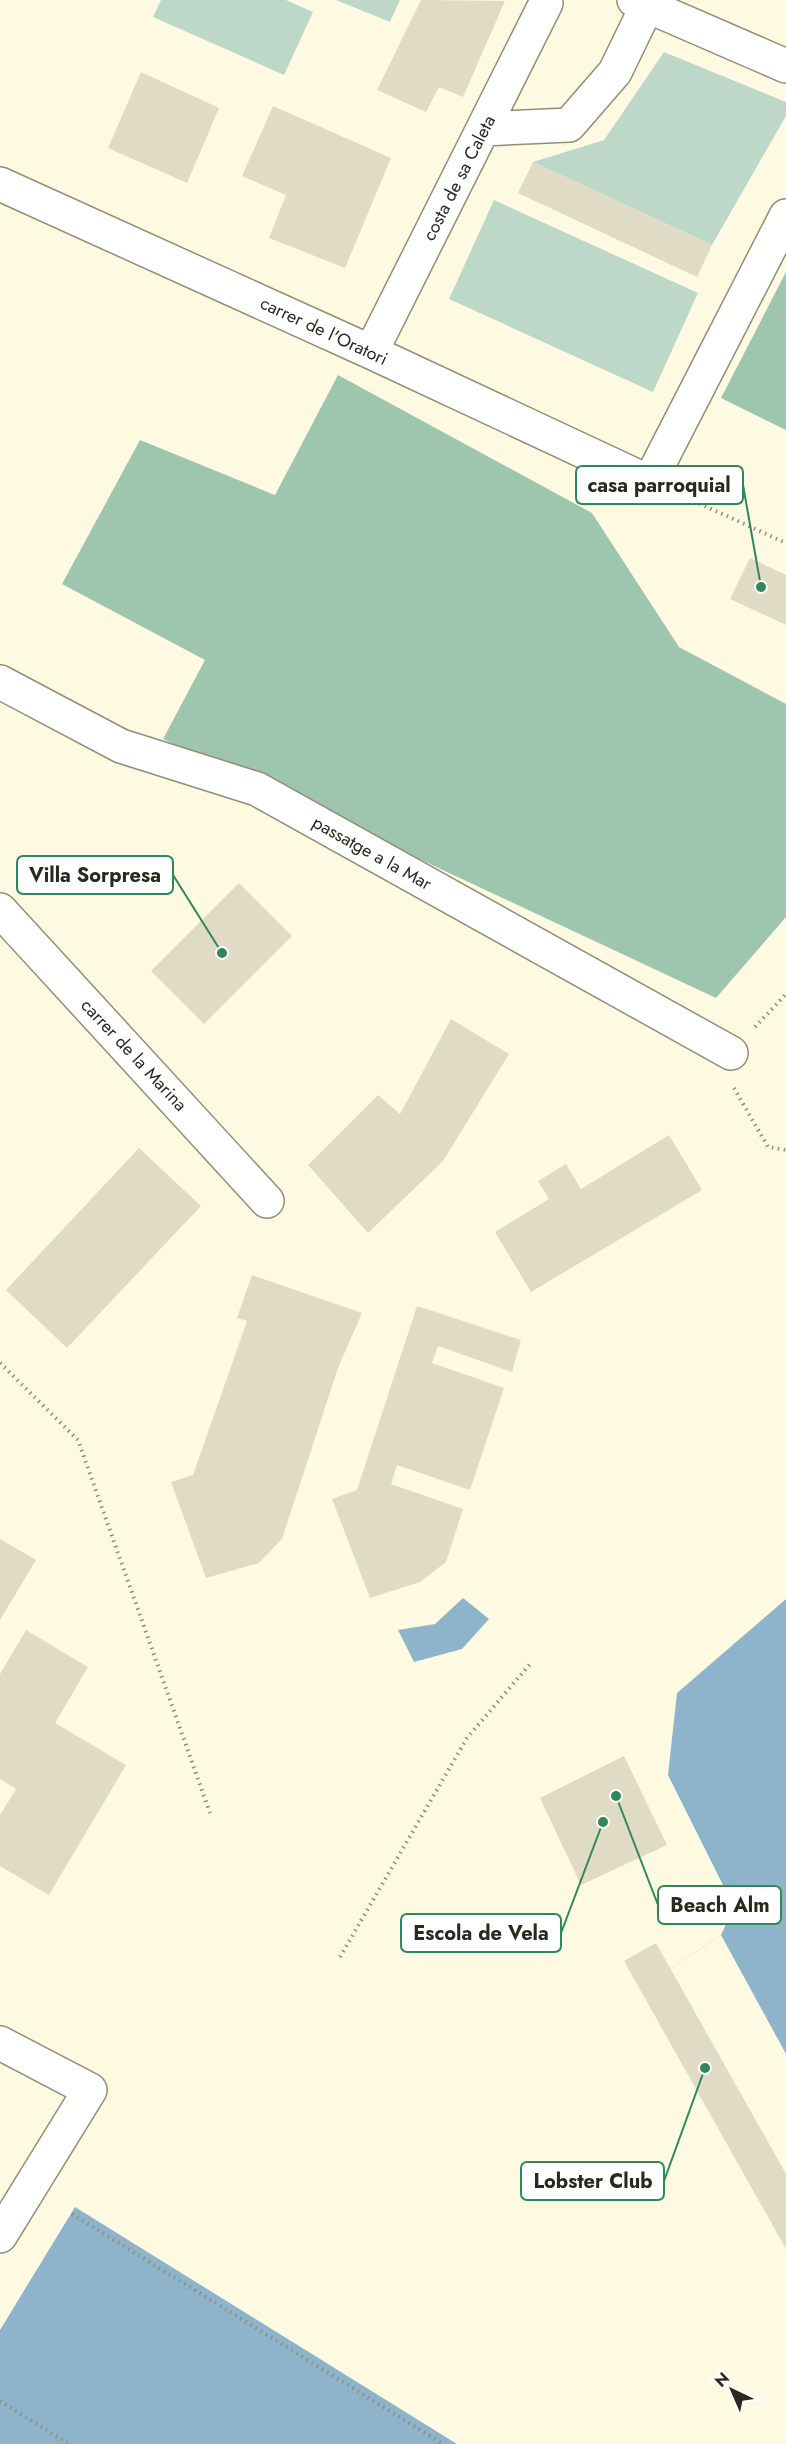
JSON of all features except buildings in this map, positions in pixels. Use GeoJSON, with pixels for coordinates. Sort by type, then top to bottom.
{"type":"FeatureCollection","features":[{"type":"Feature","properties":{"kind":"street","name":"costa de sa Caleta"},"geometry":{"type":"LineString","coordinates":[[371,352],[546,3]]}},
{"type":"Feature","properties":{"kind":"street"},"geometry":{"type":"LineString","coordinates":[[483,129],[569,125],[615,72],[641,3],[786,66]]}},
{"type":"Feature","properties":{"kind":"street","name":"carrer de l'Oratori"},"geometry":{"type":"LineString","coordinates":[[0,184],[371,352],[648,481]]}},
{"type":"Feature","properties":{"kind":"street"},"geometry":{"type":"LineString","coordinates":[[648,481],[786,216]]}},
{"type":"Feature","properties":{"kind":"street","name":"passatge a la Mar"},"geometry":{"type":"LineString","coordinates":[[0,682],[121,746],[257,789],[731,1053]]}},
{"type":"Feature","properties":{"kind":"street","name":"carrer de la Marina"},"geometry":{"type":"LineString","coordinates":[[0,910],[267,1201]]}},
{"type":"Feature","properties":{"kind":"street"},"geometry":{"type":"LineString","coordinates":[[0,2043],[90,2090],[0,2236]]}},
{"type":"Feature","properties":{"kind":"path"},"geometry":{"type":"LineString","coordinates":[[648,481],[786,543]]}},
{"type":"Feature","properties":{"kind":"path"},"geometry":{"type":"LineString","coordinates":[[786,994],[731,1053],[725,1074],[768,1147],[786,1150]]}},
{"type":"Feature","properties":{"kind":"path"},"geometry":{"type":"LineString","coordinates":[[0,1363],[78,1440],[210,1813]]}},
{"type":"Feature","properties":{"kind":"path"},"geometry":{"type":"LineString","coordinates":[[340,1957],[467,1738],[530,1664]]}},
{"type":"Feature","properties":{"kind":"path"},"geometry":{"type":"LineString","coordinates":[[72,2214],[442,2444]]}},
{"type":"Feature","properties":{"kind":"path"},"geometry":{"type":"LineString","coordinates":[[0,2402],[69,2444]]}},
{"type":"Feature","properties":{"kind":"green space"},"geometry":{"type":"Polygon","coordinates":[[[161,0],[286,0],[313,12],[284,75],[153,17],[161,0]]]}},
{"type":"Feature","properties":{"kind":"green space"},"geometry":{"type":"Polygon","coordinates":[[[336,0],[400,0],[390,22],[336,0]]]}},
{"type":"Feature","properties":{"kind":"green space"},"geometry":{"type":"Polygon","coordinates":[[[664,52],[786,102],[786,116],[712,245],[533,162],[604,140],[664,52]]]}},
{"type":"Feature","properties":{"kind":"green space"},"geometry":{"type":"Polygon","coordinates":[[[494,200],[698,293],[653,392],[449,299],[494,200]]]}},
{"type":"Feature","properties":{"kind":"green space"},"geometry":{"type":"Polygon","coordinates":[[[786,272],[786,430],[721,398],[786,272]]]}},
{"type":"Feature","properties":{"kind":"green space"},"geometry":{"type":"Polygon","coordinates":[[[338,375],[592,513],[679,647],[786,704],[786,917],[716,998],[163,739],[205,660],[62,584],[140,440],[275,495],[338,375]]]}},
{"type":"Feature","properties":{"kind":"water"},"geometry":{"type":"Polygon","coordinates":[[[463,1598],[489,1619],[462,1649],[414,1662],[398,1630],[435,1624],[463,1598]]]}},
{"type":"Feature","properties":{"kind":"water"},"geometry":{"type":"Polygon","coordinates":[[[786,1599],[786,2186],[662,1974],[721,1935],[734,1907],[668,1775],[677,1693],[786,1599]]]}},
{"type":"Feature","properties":{"kind":"water"},"geometry":{"type":"Polygon","coordinates":[[[75,2207],[457,2444],[0,2444],[0,2330],[75,2207]]]}},
{"type":"Feature","properties":{"kind":"pier"},"geometry":{"type":"Polygon","coordinates":[[[721,1935],[786,2054],[786,2186],[662,1974],[721,1935]]]}},
{"type":"Feature","properties":{"kind":"place","name":"casa parroquial"},"geometry":{"type":"Point","coordinates":[761,587]}},
{"type":"Feature","properties":{"kind":"place","name":"Villa Sorpresa"},"geometry":{"type":"Point","coordinates":[222,953]}},
{"type":"Feature","properties":{"kind":"place","name":"Beach Alm"},"geometry":{"type":"Point","coordinates":[616,1796]}},
{"type":"Feature","properties":{"kind":"place","name":"Escola de Vela"},"geometry":{"type":"Point","coordinates":[603,1822]}},
{"type":"Feature","properties":{"kind":"place","name":"Lobster Club"},"geometry":{"type":"Point","coordinates":[705,2068]}}]}
